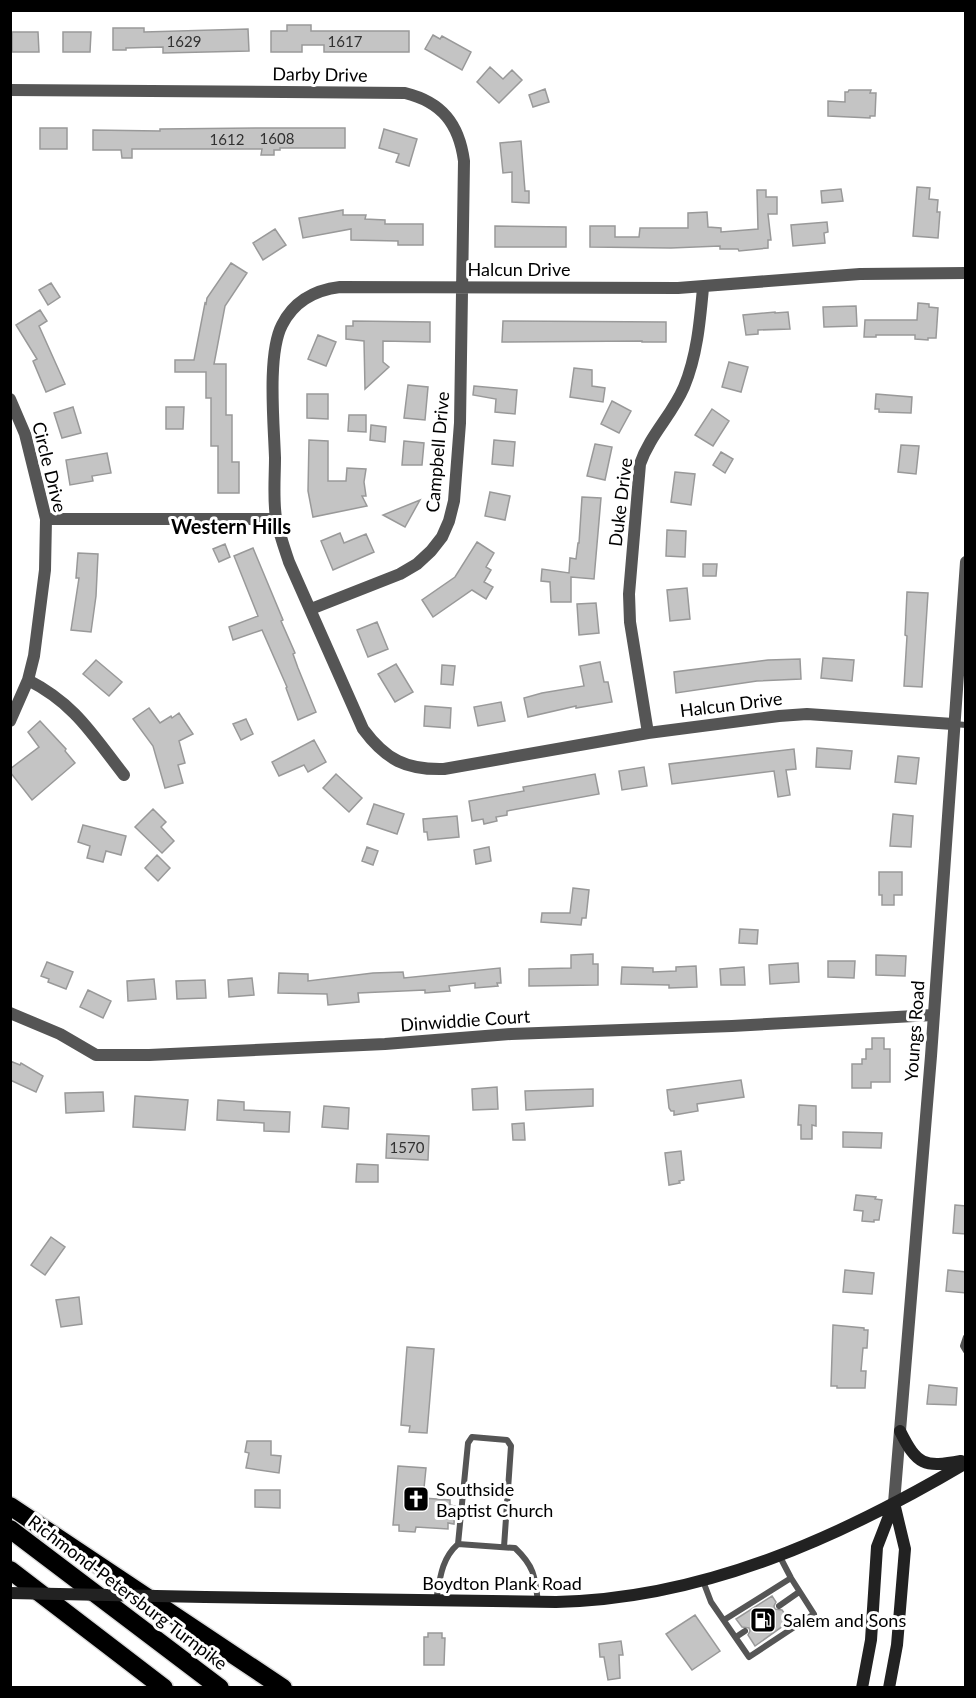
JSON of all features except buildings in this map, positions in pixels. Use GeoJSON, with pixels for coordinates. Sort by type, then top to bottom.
{"type":"FeatureCollection","features":[{"type":"Feature","properties":{"kind":"highway"},"geometry":{"type":"LineString","coordinates":[[10,1506],[283,1688]]}},
{"type":"Feature","properties":{"kind":"highway","name":"Richmond-Petersburg Turnpike"},"geometry":{"type":"LineString","coordinates":[[10,1529],[220,1688]]}},
{"type":"Feature","properties":{"kind":"highway"},"geometry":{"type":"LineString","coordinates":[[10,1570],[164,1688]]}},
{"type":"Feature","properties":{"kind":"main road"},"geometry":{"type":"LineString","coordinates":[[900,1431],[910,1451],[924,1463],[941,1465],[966,1462]]}},
{"type":"Feature","properties":{"kind":"main road","name":"Boydton Plank Road"},"geometry":{"type":"LineString","coordinates":[[10,1593],[595,1602],[648,1594],[703,1581],[779,1555],[894,1503],[966,1462]]}},
{"type":"Feature","properties":{"kind":"main road"},"geometry":{"type":"LineString","coordinates":[[862,1688],[871,1640],[877,1547],[894,1503]]}},
{"type":"Feature","properties":{"kind":"main road"},"geometry":{"type":"LineString","coordinates":[[889,1688],[897,1645],[905,1548],[894,1503]]}},
{"type":"Feature","properties":{"kind":"street","name":"Darby Drive"},"geometry":{"type":"LineString","coordinates":[[10,90],[405,93],[429,101],[450,120],[462,146],[464,161],[463,287]]}},
{"type":"Feature","properties":{"kind":"street","name":"Halcun Drive"},"geometry":{"type":"LineString","coordinates":[[959,724],[807,714],[648,733],[444,769],[426,769],[398,762],[382,752],[363,729],[280,534],[276,519],[273,388],[275,351],[281,327],[289,313],[299,302],[312,294],[332,288],[703,288],[819,276],[966,273]]}},
{"type":"Feature","properties":{"kind":"street","name":"Campbell Drive"},"geometry":{"type":"LineString","coordinates":[[311,609],[400,574],[417,564],[442,537],[454,501],[460,423],[463,287]]}},
{"type":"Feature","properties":{"kind":"street","name":"Duke Drive"},"geometry":{"type":"LineString","coordinates":[[648,733],[630,622],[629,594],[640,464],[646,447],[683,388],[699,331],[703,288]]}},
{"type":"Feature","properties":{"kind":"street","name":"Circle Drive"},"geometry":{"type":"LineString","coordinates":[[10,399],[25,434],[46,519],[45,570],[37,639],[28,680],[10,721]]}},
{"type":"Feature","properties":{"kind":"street"},"geometry":{"type":"LineString","coordinates":[[46,519],[276,519]]}},
{"type":"Feature","properties":{"kind":"street","name":"Youngs Road"},"geometry":{"type":"LineString","coordinates":[[894,1503],[959,724],[966,562]]}},
{"type":"Feature","properties":{"kind":"street"},"geometry":{"type":"LineString","coordinates":[[28,680],[47,690],[79,716],[124,774]]}},
{"type":"Feature","properties":{"kind":"street","name":"Dinwiddie Court"},"geometry":{"type":"LineString","coordinates":[[10,1012],[60,1034],[96,1055],[385,1044],[511,1034],[732,1026],[933,1015]]}},
{"type":"Feature","properties":{"kind":"lane"},"geometry":{"type":"LineString","coordinates":[[966,1337],[963,1346],[966,1351]]}},
{"type":"Feature","properties":{"kind":"lane"},"geometry":{"type":"LineString","coordinates":[[458,1544],[468,1443],[472,1437],[507,1440],[511,1446],[504,1547]]}},
{"type":"Feature","properties":{"kind":"lane"},"geometry":{"type":"LineString","coordinates":[[436,1601],[442,1564],[450,1550],[458,1544],[515,1548],[528,1560],[535,1574],[538,1602]]}},
{"type":"Feature","properties":{"kind":"lane"},"geometry":{"type":"LineString","coordinates":[[703,1581],[711,1602],[749,1657],[813,1614],[779,1555]]}},
{"type":"Feature","properties":{"kind":"lane"},"geometry":{"type":"LineString","coordinates":[[724,1620],[791,1578]]}},
{"type":"Feature","properties":{"kind":"lane"},"geometry":{"type":"LineString","coordinates":[[779,1606],[799,1592]]}},
{"type":"Feature","properties":{"kind":"lane"},"geometry":{"type":"LineString","coordinates":[[735,1637],[745,1631]]}},
{"type":"Feature","properties":{"kind":"place","name":"Southside Baptist Church"},"geometry":{"type":"Point","coordinates":[416,1499]}},
{"type":"Feature","properties":{"kind":"place","name":"Salem and Sons"},"geometry":{"type":"Point","coordinates":[763,1620]}},
{"type":"Feature","properties":{"kind":"district","name":"Western Hills"},"geometry":{"type":"Point","coordinates":[231,526]}}]}
